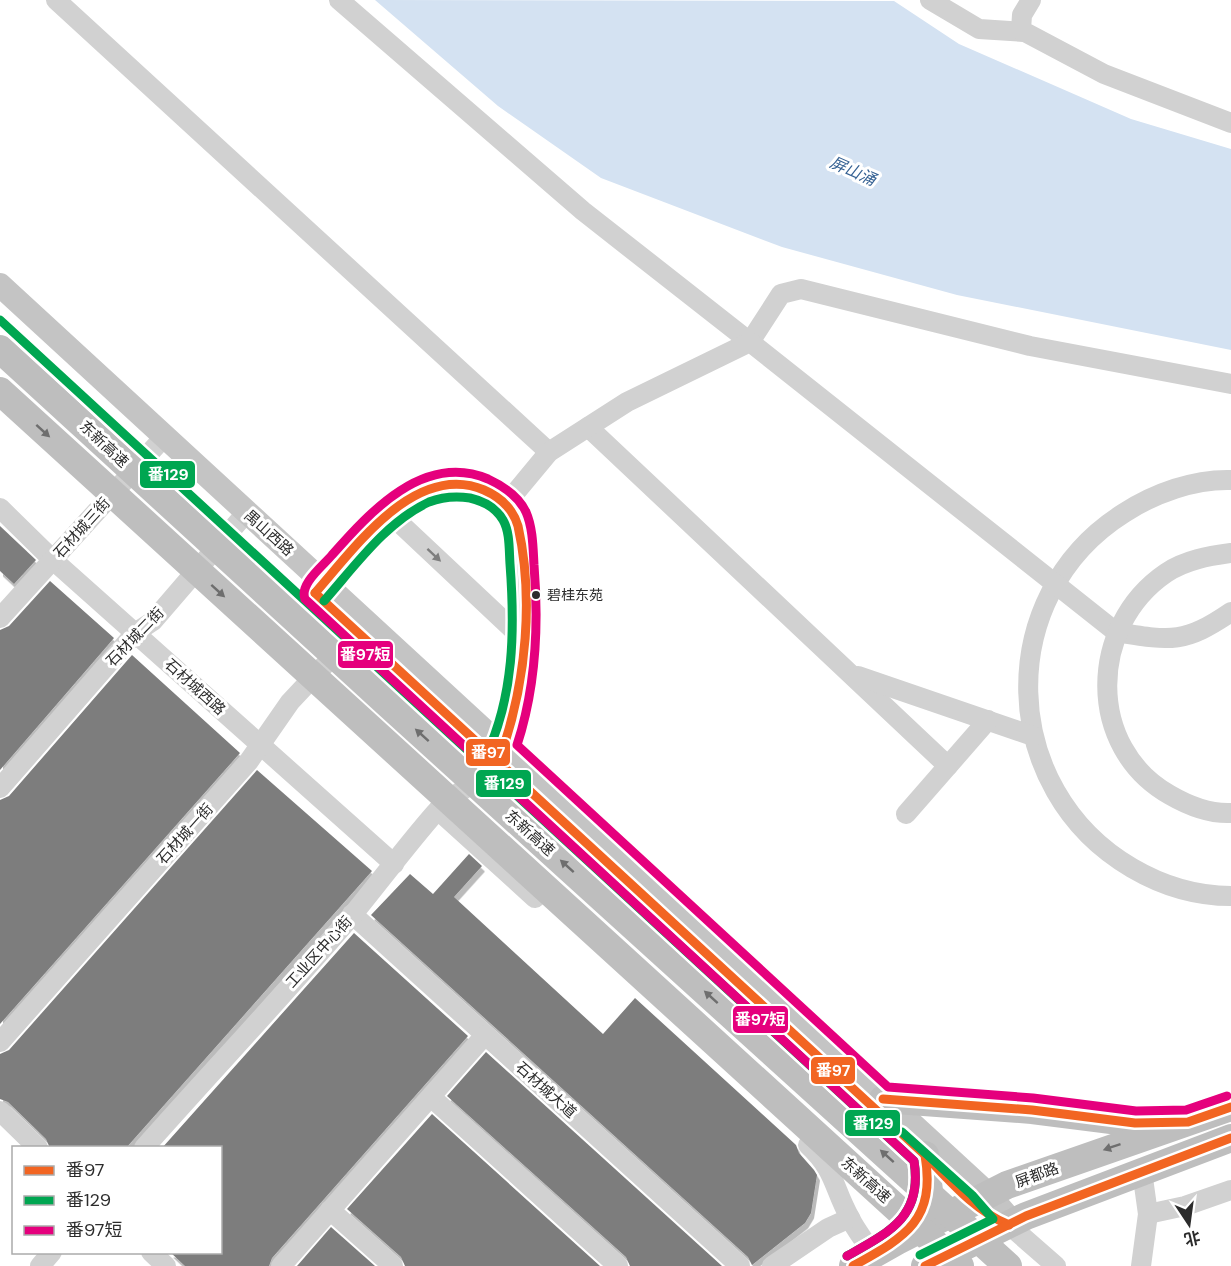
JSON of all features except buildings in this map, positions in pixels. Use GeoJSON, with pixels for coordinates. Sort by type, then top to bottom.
{"type":"FeatureCollection","features":[{"type":"Feature","properties":{"kind":"highway","name":"东新高速"},"geometry":{"type":"LineString","coordinates":[[0,349],[398,714],[1008,1266]]}},
{"type":"Feature","properties":{"kind":"highway","name":"东新高速"},"geometry":{"type":"LineString","coordinates":[[0,391],[960,1266]]}},
{"type":"Feature","properties":{"kind":"highway"},"geometry":{"type":"LineString","coordinates":[[884,1099],[1032,1110],[1135,1123],[1188,1122]]}},
{"type":"Feature","properties":{"kind":"highway","name":"屏都路"},"geometry":{"type":"LineString","coordinates":[[874,1254],[980,1198],[1089,1155],[1231,1107]]}},
{"type":"Feature","properties":{"kind":"highway"},"geometry":{"type":"LineString","coordinates":[[925,1266],[1009,1225],[1231,1138]]}},
{"type":"Feature","properties":{"kind":"highway"},"geometry":{"type":"LineString","coordinates":[[874,1254],[924,1210],[929,1191],[925,1155]]}},
{"type":"Feature","properties":{"kind":"main road","name":"禺山西路"},"geometry":{"type":"LineString","coordinates":[[0,285],[159,442]]}},
{"type":"Feature","properties":{"kind":"main road","name":"禺山西路"},"geometry":{"type":"LineString","coordinates":[[0,304],[159,442],[361,626],[925,1155],[1007,1216],[1009,1225]]}},
{"type":"Feature","properties":{"kind":"main road","name":"禺山西路"},"geometry":{"type":"LineString","coordinates":[[500,755],[884,1099],[980,1198]]}},
{"type":"Feature","properties":{"kind":"street"},"geometry":{"type":"LineString","coordinates":[[56,0],[549,452]]}},
{"type":"Feature","properties":{"kind":"street"},"geometry":{"type":"LineString","coordinates":[[339,0],[583,211],[1116,632],[1164,640],[1202,631],[1231,612]]}},
{"type":"Feature","properties":{"kind":"street"},"geometry":{"type":"LineString","coordinates":[[930,0],[979,30],[1024,32],[1104,74],[1231,123]]}},
{"type":"Feature","properties":{"kind":"street"},"geometry":{"type":"LineString","coordinates":[[1024,32],[1021,30],[1022,15],[1031,0]]}},
{"type":"Feature","properties":{"kind":"street"},"geometry":{"type":"LineString","coordinates":[[505,505],[549,452],[627,402],[750,342],[781,294],[801,289],[1030,346],[1231,384]]}},
{"type":"Feature","properties":{"kind":"street"},"geometry":{"type":"LineString","coordinates":[[588,427],[948,766]]}},
{"type":"Feature","properties":{"kind":"street","name":"石材城三街"},"geometry":{"type":"LineString","coordinates":[[0,618],[159,442]]}},
{"type":"Feature","properties":{"kind":"street"},"geometry":{"type":"LineString","coordinates":[[1231,480],[1181,487],[1143,501],[1108,523],[1078,551],[1055,584],[1041,613],[1032,643],[1028,674],[1028,705],[1032,736],[1044,772],[1063,805],[1086,834],[1115,858],[1148,877],[1183,890],[1231,896]]}},
{"type":"Feature","properties":{"kind":"street"},"geometry":{"type":"LineString","coordinates":[[319,588],[374,528],[412,498],[427,490],[447,485],[474,487],[486,490],[505,505],[514,515],[521,548],[524,640],[522,673],[500,755]]}},
{"type":"Feature","properties":{"kind":"street","name":"石材城西路"},"geometry":{"type":"LineString","coordinates":[[0,508],[53,560],[394,864]]}},
{"type":"Feature","properties":{"kind":"street"},"geometry":{"type":"LineString","coordinates":[[391,515],[524,640]]}},
{"type":"Feature","properties":{"kind":"street","name":"石材城二街"},"geometry":{"type":"LineString","coordinates":[[0,788],[135,633],[153,621],[242,518]]}},
{"type":"Feature","properties":{"kind":"street"},"geometry":{"type":"LineString","coordinates":[[1231,553],[1203,557],[1167,573],[1137,598],[1116,632],[1107,665],[1106,700],[1115,733],[1132,764],[1157,788],[1188,805],[1231,813]]}},
{"type":"Feature","properties":{"kind":"street","name":"石材城一街"},"geometry":{"type":"LineString","coordinates":[[0,1042],[261,746],[290,702],[361,626]]}},
{"type":"Feature","properties":{"kind":"street"},"geometry":{"type":"LineString","coordinates":[[850,673],[1032,736]]}},
{"type":"Feature","properties":{"kind":"street"},"geometry":{"type":"LineString","coordinates":[[906,814],[988,720]]}},
{"type":"Feature","properties":{"kind":"street","name":"工业区中心街"},"geometry":{"type":"LineString","coordinates":[[146,1146],[352,915],[438,810],[480,780],[500,755]]}},
{"type":"Feature","properties":{"kind":"street"},"geometry":{"type":"LineString","coordinates":[[438,810],[824,1160],[833,1174],[850,1218],[874,1254]]}},
{"type":"Feature","properties":{"kind":"street","name":"石材城大道"},"geometry":{"type":"LineString","coordinates":[[352,915],[740,1266]]}},
{"type":"Feature","properties":{"kind":"street"},"geometry":{"type":"LineString","coordinates":[[281,1266],[485,1035]]}},
{"type":"Feature","properties":{"kind":"street"},"geometry":{"type":"LineString","coordinates":[[431,1097],[618,1266]]}},
{"type":"Feature","properties":{"kind":"street"},"geometry":{"type":"LineString","coordinates":[[0,1111],[36,1146]]}},
{"type":"Feature","properties":{"kind":"street"},"geometry":{"type":"LineString","coordinates":[[1141,1266],[1148,1214],[1142,1171]]}},
{"type":"Feature","properties":{"kind":"street"},"geometry":{"type":"LineString","coordinates":[[1148,1214],[1185,1206],[1231,1190]]}},
{"type":"Feature","properties":{"kind":"street"},"geometry":{"type":"LineString","coordinates":[[330,1210],[393,1266]]}},
{"type":"Feature","properties":{"kind":"street"},"geometry":{"type":"LineString","coordinates":[[772,1266],[828,1228],[850,1218]]}},
{"type":"Feature","properties":{"kind":"street"},"geometry":{"type":"LineString","coordinates":[[1009,1225],[1056,1266]]}},
{"type":"Feature","properties":{"kind":"street"},"geometry":{"type":"LineString","coordinates":[[40,1266],[50,1254]]}},
{"type":"Feature","properties":{"kind":"street"},"geometry":{"type":"LineString","coordinates":[[153,1254],[166,1266]]}},
{"type":"Feature","properties":{"kind":"water","name":"屏山涌"},"geometry":{"type":"Polygon","coordinates":[[[375,0],[894,1],[959,44],[1131,119],[1231,149],[1231,350],[957,295],[782,247],[601,178],[498,106],[375,0]]]}},
{"type":"Feature","properties":{"kind":"transit line","name":"番129"},"geometry":{"type":"LineString","coordinates":[[0,320],[914,1161],[915,1180],[913,1196],[908,1209],[889,1230],[847,1256]]}},
{"type":"Feature","properties":{"kind":"transit line","name":"番97短"},"geometry":{"type":"LineString","coordinates":[[847,1256],[889,1230],[908,1209],[913,1196],[914,1161],[305,599],[305,587],[313,576],[363,521],[400,491],[421,480],[442,473],[464,473],[494,482],[510,492],[519,502],[526,512],[531,531],[536,633],[532,679],[517,745],[888,1087],[1033,1098],[1136,1111],[1186,1110],[1227,1096]]}},
{"type":"Feature","properties":{"kind":"transit line","name":"番97"},"geometry":{"type":"LineString","coordinates":[[315,593],[367,533],[410,498],[434,488],[459,484],[484,490],[500,500],[513,514],[518,526],[526,581],[522,667],[503,749]]}},
{"type":"Feature","properties":{"kind":"transit line","name":"番129"},"geometry":{"type":"LineString","coordinates":[[324,601],[385,533],[413,511],[429,502],[449,497],[470,498],[484,503],[497,512],[503,520],[509,541],[512,638],[502,710],[486,756]]}},
{"type":"Feature","properties":{"kind":"transit line","name":"番97"},"geometry":{"type":"LineString","coordinates":[[315,593],[925,1155],[964,1194],[985,1212],[1009,1225]]}},
{"type":"Feature","properties":{"kind":"transit line","name":"番97"},"geometry":{"type":"LineString","coordinates":[[883,1099],[1032,1110],[1135,1123],[1188,1122],[1231,1107]]}},
{"type":"Feature","properties":{"kind":"transit line","name":"番129"},"geometry":{"type":"LineString","coordinates":[[902,1132],[972,1195],[993,1219],[920,1255]]}},
{"type":"Feature","properties":{"kind":"transit line","name":"番97"},"geometry":{"type":"LineString","coordinates":[[925,1266],[1026,1216],[1231,1138]]}},
{"type":"Feature","properties":{"kind":"transit line","name":"番97"},"geometry":{"type":"LineString","coordinates":[[853,1266],[888,1246],[913,1224],[926,1196],[925,1155]]}},
{"type":"Feature","properties":{"kind":"place","name":"碧桂东苑"},"geometry":{"type":"Point","coordinates":[536,595]}}]}
